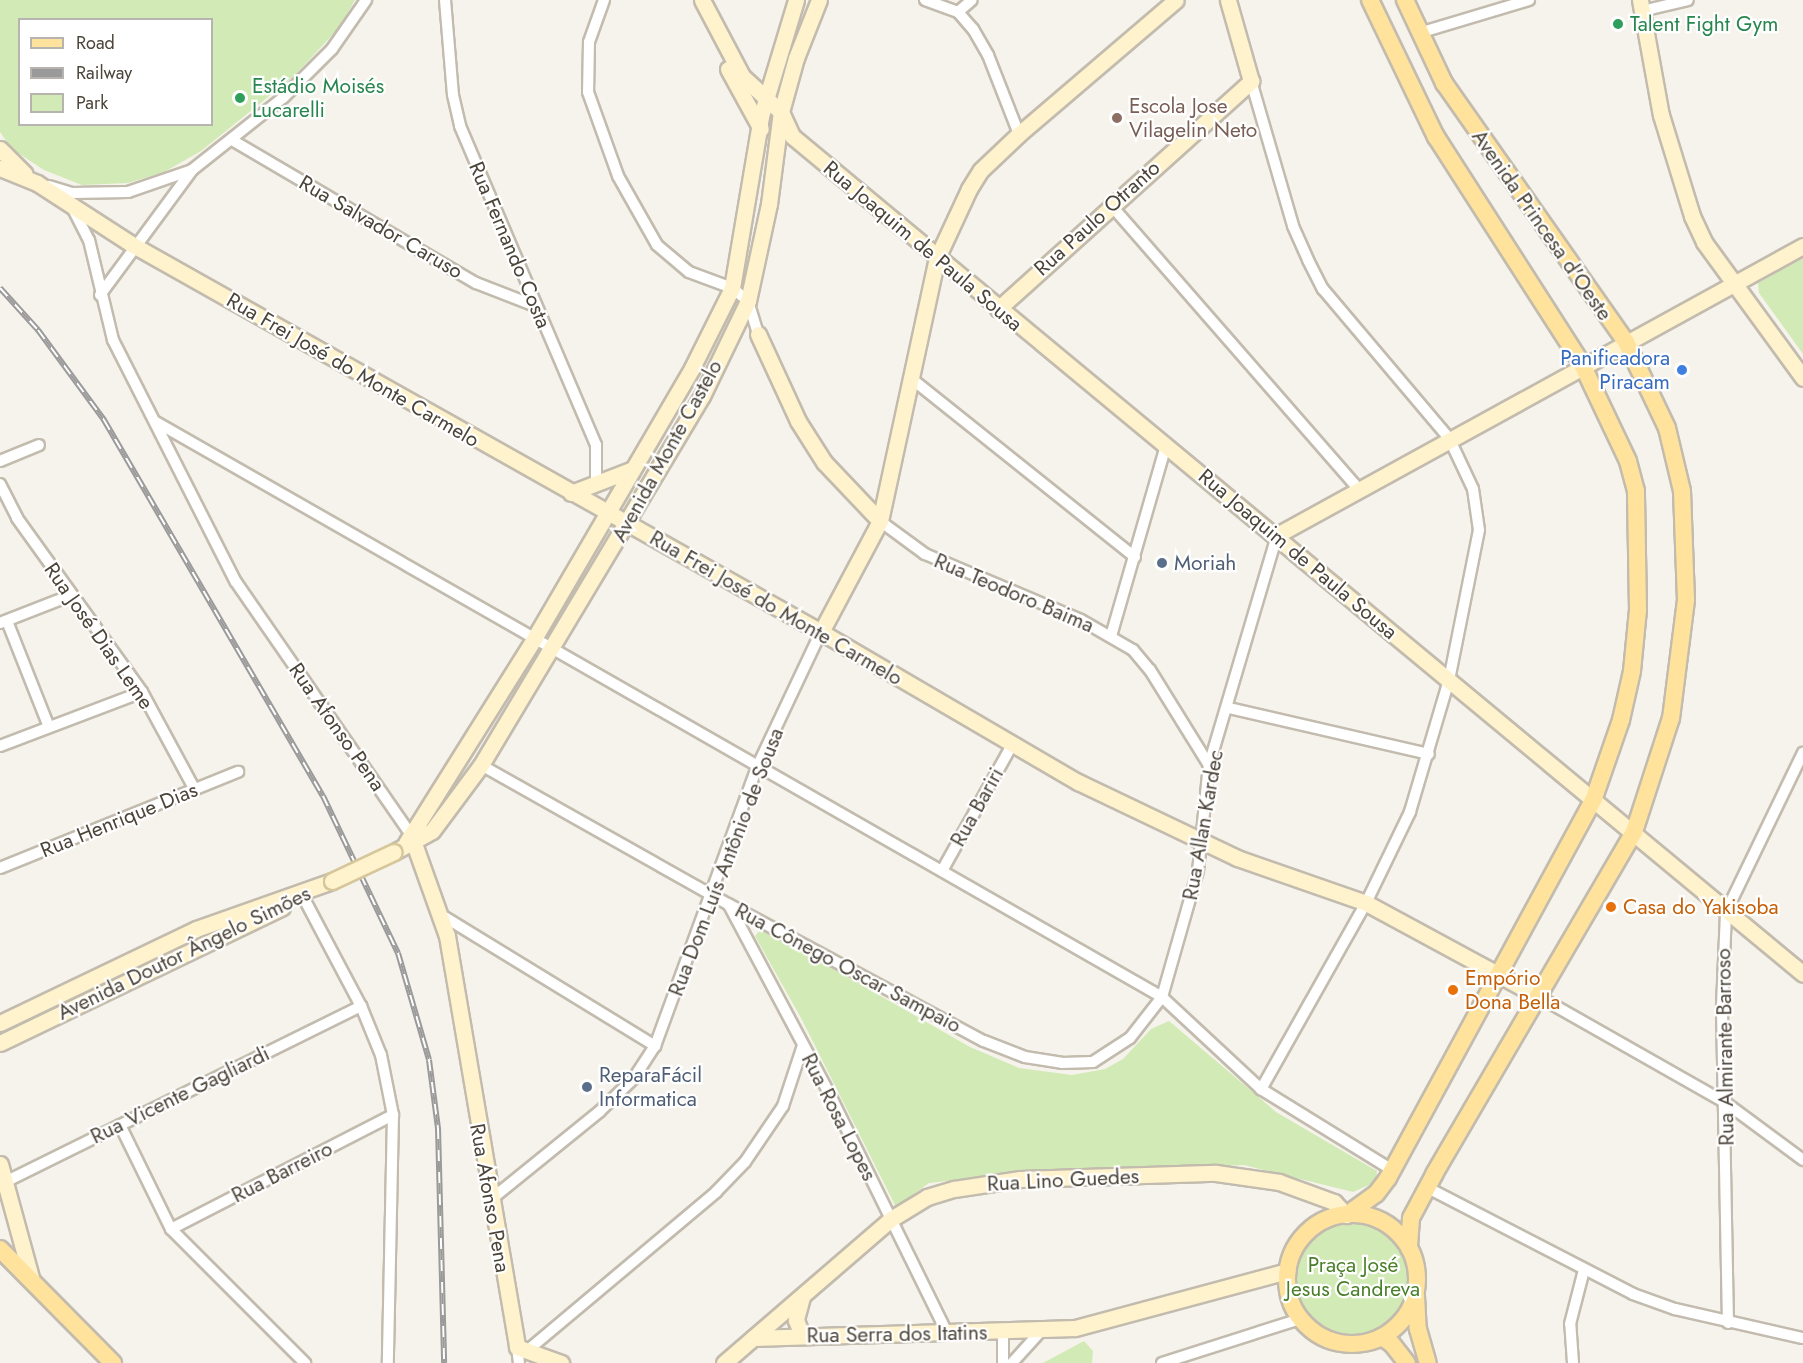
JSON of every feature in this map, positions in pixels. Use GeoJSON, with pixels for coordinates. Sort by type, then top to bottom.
{"type":"FeatureCollection","features":[{"type":"Feature","properties":{"kind":"main road"},"geometry":{"type":"LineString","coordinates":[[691,0],[758,128]]}},
{"type":"Feature","properties":{"kind":"main road"},"geometry":{"type":"LineString","coordinates":[[702,0],[741,76],[781,112]]}},
{"type":"Feature","properties":{"kind":"main road","name":"Avenida Monte Castelo"},"geometry":{"type":"LineString","coordinates":[[406,844],[535,637],[608,513],[692,368],[732,288],[758,128],[765,98],[796,0]]}},
{"type":"Feature","properties":{"kind":"main road","name":"Avenida Monte Castelo"},"geometry":{"type":"LineString","coordinates":[[325,884],[406,844],[450,810],[482,765],[628,524],[702,396],[748,301],[784,137],[781,112],[796,58],[819,0]]}},
{"type":"Feature","properties":{"kind":"main road","name":"Rua Dom Luís Antônio de Sousa"},"geometry":{"type":"LineString","coordinates":[[821,632],[880,521],[913,380],[936,258],[981,170],[1019,134],[1176,0]]}},
{"type":"Feature","properties":{"kind":"main road"},"geometry":{"type":"LineString","coordinates":[[1228,0],[1251,81]]}},
{"type":"Feature","properties":{"kind":"main road","name":"Avenida Princesa d'Oeste"},"geometry":{"type":"LineString","coordinates":[[1347,1215],[1376,1194],[1392,1170],[1594,798],[1621,720],[1632,671],[1638,546],[1636,491],[1628,461],[1582,364],[1436,137],[1370,0]]}},
{"type":"Feature","properties":{"kind":"main road","name":"Avenida Princesa d'Oeste"},"geometry":{"type":"LineString","coordinates":[[1405,0],[1444,83],[1481,140],[1626,342],[1668,428],[1677,458],[1683,491],[1686,600],[1671,718],[1634,832],[1536,995],[1411,1218],[1409,1248]]}},
{"type":"Feature","properties":{"kind":"main road"},"geometry":{"type":"LineString","coordinates":[[1641,6],[1661,115],[1681,189],[1704,242],[1803,378]]}},
{"type":"Feature","properties":{"kind":"main road","name":"Rua Paulo Otranto"},"geometry":{"type":"LineString","coordinates":[[998,309],[1110,204],[1251,81]]}},
{"type":"Feature","properties":{"kind":"main road","name":"Rua Joaquim de Paula Sousa"},"geometry":{"type":"LineString","coordinates":[[758,128],[784,137],[936,258],[1277,535],[1803,974]]}},
{"type":"Feature","properties":{"kind":"main road"},"geometry":{"type":"LineString","coordinates":[[0,149],[37,183]]}},
{"type":"Feature","properties":{"kind":"main road","name":"Rua Afonso Pena"},"geometry":{"type":"LineString","coordinates":[[0,168],[37,183],[72,206]]}},
{"type":"Feature","properties":{"kind":"main road","name":"Rua Frei José do Monte Carmelo"},"geometry":{"type":"LineString","coordinates":[[72,206],[133,245],[570,493],[821,632],[1012,745],[1201,843],[1366,903],[1536,995]]}},
{"type":"Feature","properties":{"kind":"main road"},"geometry":{"type":"LineString","coordinates":[[1277,535],[1582,364],[1735,285],[1803,246]]}},
{"type":"Feature","properties":{"kind":"main road","name":"Rua Teodoro Baima"},"geometry":{"type":"LineString","coordinates":[[758,334],[783,393],[824,462],[880,521]]}},
{"type":"Feature","properties":{"kind":"main road"},"geometry":{"type":"LineString","coordinates":[[570,493],[633,469]]}},
{"type":"Feature","properties":{"kind":"main road","name":"Rua Afonso Pena"},"geometry":{"type":"LineString","coordinates":[[406,844],[442,916],[489,1202],[522,1349]]}},
{"type":"Feature","properties":{"kind":"main road","name":"Avenida Doutor Ângelo Simões"},"geometry":{"type":"LineString","coordinates":[[0,1043],[325,884]]}},
{"type":"Feature","properties":{"kind":"main road","name":"Avenida Doutor Ângelo Simões"},"geometry":{"type":"LineString","coordinates":[[0,1023],[196,929],[302,894]]}},
{"type":"Feature","properties":{"kind":"main road"},"geometry":{"type":"LineString","coordinates":[[0,1164],[3,1183],[32,1281]]}},
{"type":"Feature","properties":{"kind":"main road","name":"Rua Lino Guedes"},"geometry":{"type":"LineString","coordinates":[[724,1363],[891,1219],[927,1197],[954,1189],[1020,1179],[1216,1173],[1279,1182],[1334,1202],[1347,1215]]}},
{"type":"Feature","properties":{"kind":"main road"},"geometry":{"type":"LineString","coordinates":[[1415,1293],[1397,1326],[1382,1337],[1355,1344],[1329,1340],[1300,1319],[1290,1303],[1287,1271],[1292,1252],[1309,1230],[1321,1222],[1347,1215],[1383,1222],[1409,1248],[1416,1270],[1418,1329],[1428,1363]]}},
{"type":"Feature","properties":{"kind":"main road"},"geometry":{"type":"LineString","coordinates":[[0,1249],[113,1363]]}},
{"type":"Feature","properties":{"kind":"main road","name":"Rua Serra dos Itatins"},"geometry":{"type":"LineString","coordinates":[[753,1338],[946,1331],[1040,1332],[1112,1319],[1287,1271]]}},
{"type":"Feature","properties":{"kind":"main road"},"geometry":{"type":"LineString","coordinates":[[802,1336],[796,1320],[804,1294]]}},
{"type":"Feature","properties":{"kind":"main road"},"geometry":{"type":"LineString","coordinates":[[1382,1337],[1392,1344],[1407,1363]]}},
{"type":"Feature","properties":{"kind":"main road"},"geometry":{"type":"LineString","coordinates":[[522,1349],[561,1363]]}},
{"type":"Feature","properties":{"kind":"street"},"geometry":{"type":"LineString","coordinates":[[100,295],[133,245],[192,170],[232,140],[332,49],[366,0]]}},
{"type":"Feature","properties":{"kind":"street","name":"Rua Fernando Costa"},"geometry":{"type":"LineString","coordinates":[[445,0],[453,95],[460,126],[534,306],[596,445],[596,484]]}},
{"type":"Feature","properties":{"kind":"street"},"geometry":{"type":"LineString","coordinates":[[604,0],[589,42],[588,92],[595,120],[618,176],[639,218],[671,259],[689,272],[732,288],[748,301],[758,334]]}},
{"type":"Feature","properties":{"kind":"street"},"geometry":{"type":"LineString","coordinates":[[925,0],[958,12],[987,55],[1019,134]]}},
{"type":"Feature","properties":{"kind":"street"},"geometry":{"type":"LineString","coordinates":[[958,12],[972,0]]}},
{"type":"Feature","properties":{"kind":"street"},"geometry":{"type":"LineString","coordinates":[[1419,33],[1529,0]]}},
{"type":"Feature","properties":{"kind":"street"},"geometry":{"type":"LineString","coordinates":[[1641,6],[1688,0]]}},
{"type":"Feature","properties":{"kind":"street"},"geometry":{"type":"LineString","coordinates":[[1251,81],[1293,226],[1323,289],[1449,438],[1473,489],[1479,530],[1449,680],[1410,812],[1366,903],[1261,1089]]}},
{"type":"Feature","properties":{"kind":"street","name":"Rua Salvador Caruso"},"geometry":{"type":"LineString","coordinates":[[232,140],[476,283],[534,306]]}},
{"type":"Feature","properties":{"kind":"street"},"geometry":{"type":"LineString","coordinates":[[37,183],[72,193],[128,192],[192,170]]}},
{"type":"Feature","properties":{"kind":"street"},"geometry":{"type":"LineString","coordinates":[[1110,204],[1359,489]]}},
{"type":"Feature","properties":{"kind":"street","name":"Rua Afonso Pena"},"geometry":{"type":"LineString","coordinates":[[72,206],[90,240],[100,295],[113,340],[236,582],[406,844]]}},
{"type":"Feature","properties":{"kind":"street"},"geometry":{"type":"LineString","coordinates":[[913,380],[1135,557]]}},
{"type":"Feature","properties":{"kind":"street"},"geometry":{"type":"LineString","coordinates":[[156,422],[943,869],[1162,997],[1261,1089],[1392,1170]]}},
{"type":"Feature","properties":{"kind":"street"},"geometry":{"type":"LineString","coordinates":[[0,461],[39,445]]}},
{"type":"Feature","properties":{"kind":"street"},"geometry":{"type":"LineString","coordinates":[[1111,636],[1166,445]]}},
{"type":"Feature","properties":{"kind":"street","name":"Rua José Dias Leme"},"geometry":{"type":"LineString","coordinates":[[0,484],[17,518],[142,692],[195,790]]}},
{"type":"Feature","properties":{"kind":"street","name":"Rua Teodoro Baima"},"geometry":{"type":"LineString","coordinates":[[880,521],[925,554],[1111,636],[1133,650],[1150,670],[1209,765]]}},
{"type":"Feature","properties":{"kind":"street","name":"Rua Allan Kardec"},"geometry":{"type":"LineString","coordinates":[[1131,1038],[1162,997],[1190,904],[1201,843],[1209,765],[1228,708],[1277,535]]}},
{"type":"Feature","properties":{"kind":"street"},"geometry":{"type":"LineString","coordinates":[[49,727],[4,622],[72,595]]}},
{"type":"Feature","properties":{"kind":"street","name":"Rua Dom Luís Antônio de Sousa"},"geometry":{"type":"LineString","coordinates":[[489,1202],[600,1111],[634,1078],[655,1046],[758,765],[821,632]]}},
{"type":"Feature","properties":{"kind":"street"},"geometry":{"type":"LineString","coordinates":[[0,746],[142,692]]}},
{"type":"Feature","properties":{"kind":"street"},"geometry":{"type":"LineString","coordinates":[[1228,708],[1429,754]]}},
{"type":"Feature","properties":{"kind":"street","name":"Rua Bariri"},"geometry":{"type":"LineString","coordinates":[[943,869],[1012,745]]}},
{"type":"Feature","properties":{"kind":"street","name":"Rua Almirante Barroso"},"geometry":{"type":"LineString","coordinates":[[1728,1323],[1722,961],[1726,912],[1803,753]]}},
{"type":"Feature","properties":{"kind":"street","name":"Rua Cônego Oscar Sampaio"},"geometry":{"type":"LineString","coordinates":[[482,765],[728,904],[984,1041],[1025,1057],[1062,1063],[1093,1062],[1131,1038]]}},
{"type":"Feature","properties":{"kind":"street","name":"Rua Henrique Dias"},"geometry":{"type":"LineString","coordinates":[[0,868],[238,772]]}},
{"type":"Feature","properties":{"kind":"street"},"geometry":{"type":"LineString","coordinates":[[302,894],[361,1006],[381,1055],[393,1115],[388,1363]]}},
{"type":"Feature","properties":{"kind":"street","name":"Rua Rosa Lopes"},"geometry":{"type":"LineString","coordinates":[[728,904],[803,1045],[946,1331]]}},
{"type":"Feature","properties":{"kind":"street"},"geometry":{"type":"LineString","coordinates":[[442,916],[655,1046]]}},
{"type":"Feature","properties":{"kind":"street"},"geometry":{"type":"LineString","coordinates":[[1536,995],[1726,1103],[1803,1160]]}},
{"type":"Feature","properties":{"kind":"street","name":"Rua Vicente Gagliardi"},"geometry":{"type":"LineString","coordinates":[[3,1183],[361,1006]]}},
{"type":"Feature","properties":{"kind":"street"},"geometry":{"type":"LineString","coordinates":[[522,1349],[716,1192],[745,1162],[783,1106],[803,1045]]}},
{"type":"Feature","properties":{"kind":"street","name":"Rua Barreiro"},"geometry":{"type":"LineString","coordinates":[[171,1229],[393,1115]]}},
{"type":"Feature","properties":{"kind":"street"},"geometry":{"type":"LineString","coordinates":[[120,1125],[171,1229],[304,1363]]}},
{"type":"Feature","properties":{"kind":"street"},"geometry":{"type":"LineString","coordinates":[[1428,1188],[1584,1270],[1675,1310],[1803,1338]]}},
{"type":"Feature","properties":{"kind":"street"},"geometry":{"type":"LineString","coordinates":[[1573,1363],[1570,1324],[1584,1270]]}},
{"type":"Feature","properties":{"kind":"street"},"geometry":{"type":"LineString","coordinates":[[1162,1363],[1300,1319]]}},
{"type":"Feature","properties":{"kind":"street"},"geometry":{"type":"LineString","coordinates":[[1003,1332],[1003,1363]]}},
{"type":"Feature","properties":{"kind":"street"},"geometry":{"type":"LineString","coordinates":[[1011,1363],[1040,1332]]}},
{"type":"Feature","properties":{"kind":"street","name":"Rua Afonso Pena"},"geometry":{"type":"LineString","coordinates":[[519,1363],[522,1349]]}},
{"type":"Feature","properties":{"kind":"green space","name":"Estádio Moisés Lucarelli"},"geometry":{"type":"Polygon","coordinates":[[[0,0],[355,0],[338,29],[294,76],[201,151],[164,172],[128,183],[82,185],[44,170],[12,149],[0,132],[0,0]]]}},
{"type":"Feature","properties":{"kind":"green space"},"geometry":{"type":"Polygon","coordinates":[[[1803,258],[1803,354],[1759,293],[1758,283],[1803,258]]]}},
{"type":"Feature","properties":{"kind":"green space"},"geometry":{"type":"Polygon","coordinates":[[[762,928],[970,1047],[1019,1068],[1072,1075],[1105,1069],[1123,1059],[1151,1029],[1169,1021],[1276,1112],[1377,1171],[1376,1182],[1353,1192],[1244,1165],[1008,1174],[929,1183],[896,1207],[801,1018],[755,936],[762,928]]]}},
{"type":"Feature","properties":{"kind":"green space","name":"Praça José Jesus Candreva"},"geometry":{"type":"Polygon","coordinates":[[[1353,1220],[1375,1225],[1393,1237],[1405,1255],[1410,1277],[1405,1299],[1393,1317],[1375,1329],[1353,1334],[1331,1329],[1313,1317],[1301,1299],[1296,1277],[1301,1255],[1313,1237],[1331,1225],[1353,1220]]]}},
{"type":"Feature","properties":{"kind":"green space"},"geometry":{"type":"Polygon","coordinates":[[[1084,1341],[1093,1351],[1092,1363],[1043,1363],[1084,1341]]]}},
{"type":"Feature","properties":{"kind":"railway"},"geometry":{"type":"LineString","coordinates":[[0,288],[38,330],[104,420],[323,796],[398,953],[429,1060],[438,1128],[444,1363]]}},
{"type":"Feature","properties":{"kind":"place","name":"Talent Fight Gym"},"geometry":{"type":"Point","coordinates":[1618,24]}},
{"type":"Feature","properties":{"kind":"place","name":"Estádio Moisés Lucarelli"},"geometry":{"type":"Point","coordinates":[240,98]}},
{"type":"Feature","properties":{"kind":"place","name":"Escola Jose Vilagelin Neto"},"geometry":{"type":"Point","coordinates":[1117,118]}},
{"type":"Feature","properties":{"kind":"place","name":"Panificadora Piracam"},"geometry":{"type":"Point","coordinates":[1682,370]}},
{"type":"Feature","properties":{"kind":"place","name":"Moriah"},"geometry":{"type":"Point","coordinates":[1162,563]}},
{"type":"Feature","properties":{"kind":"place","name":"Casa do Yakisoba"},"geometry":{"type":"Point","coordinates":[1611,907]}},
{"type":"Feature","properties":{"kind":"place","name":"Empório Dona Bella"},"geometry":{"type":"Point","coordinates":[1453,990]}},
{"type":"Feature","properties":{"kind":"place","name":"ReparaFácil Informatica"},"geometry":{"type":"Point","coordinates":[587,1087]}}]}
